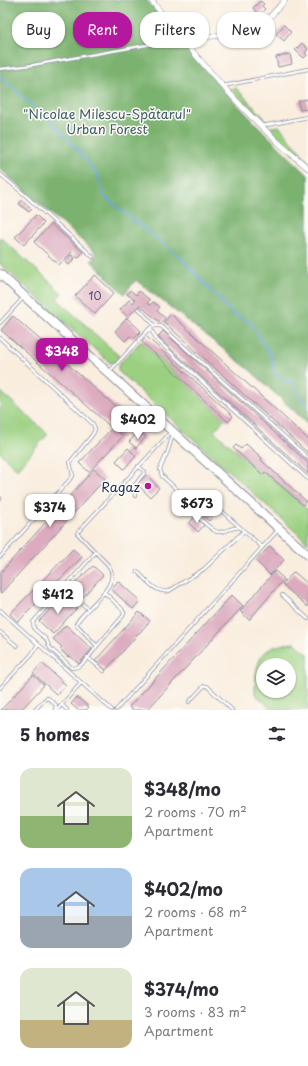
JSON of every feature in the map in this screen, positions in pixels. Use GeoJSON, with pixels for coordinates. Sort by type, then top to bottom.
{"type":"FeatureCollection","features":[{"type":"Feature","properties":{"kind":"main road"},"geometry":{"type":"LineString","coordinates":[[0,274],[308,555]]}},
{"type":"Feature","properties":{"kind":"street"},"geometry":{"type":"LineString","coordinates":[[151,0],[160,12]]}},
{"type":"Feature","properties":{"kind":"street"},"geometry":{"type":"LineString","coordinates":[[209,36],[231,34],[258,26],[266,20],[285,0]]}},
{"type":"Feature","properties":{"kind":"street"},"geometry":{"type":"LineString","coordinates":[[189,48],[222,86],[278,142],[308,168]]}},
{"type":"Feature","properties":{"kind":"lane"},"geometry":{"type":"LineString","coordinates":[[0,69],[55,62],[140,46]]}},
{"type":"Feature","properties":{"kind":"lane"},"geometry":{"type":"LineString","coordinates":[[222,86],[308,69]]}},
{"type":"Feature","properties":{"kind":"lane"},"geometry":{"type":"LineString","coordinates":[[262,126],[308,117]]}},
{"type":"Feature","properties":{"kind":"lane"},"geometry":{"type":"LineString","coordinates":[[0,174],[93,257]]}},
{"type":"Feature","properties":{"kind":"lane"},"geometry":{"type":"LineString","coordinates":[[0,323],[25,296]]}},
{"type":"Feature","properties":{"kind":"lane"},"geometry":{"type":"LineString","coordinates":[[139,309],[155,326]]}},
{"type":"Feature","properties":{"kind":"lane"},"geometry":{"type":"LineString","coordinates":[[109,372],[150,328],[162,326],[308,458]]}},
{"type":"Feature","properties":{"kind":"lane"},"geometry":{"type":"LineString","coordinates":[[150,328],[157,340],[308,479]]}},
{"type":"Feature","properties":{"kind":"lane"},"geometry":{"type":"LineString","coordinates":[[0,338],[93,424],[95,429],[70,462],[71,479],[0,557]]}},
{"type":"Feature","properties":{"kind":"lane"},"geometry":{"type":"LineString","coordinates":[[97,646],[76,624],[110,584],[113,573],[108,565],[77,533],[172,430]]}},
{"type":"Feature","properties":{"kind":"lane"},"geometry":{"type":"LineString","coordinates":[[172,430],[173,438],[162,463],[160,472],[164,478],[184,496],[216,506],[262,547]]}},
{"type":"Feature","properties":{"kind":"lane"},"geometry":{"type":"LineString","coordinates":[[136,496],[134,486],[145,472],[138,466]]}},
{"type":"Feature","properties":{"kind":"lane"},"geometry":{"type":"LineString","coordinates":[[184,496],[183,499],[187,505],[217,532],[223,532],[232,528],[240,527]]}},
{"type":"Feature","properties":{"kind":"lane"},"geometry":{"type":"LineString","coordinates":[[116,710],[279,529]]}},
{"type":"Feature","properties":{"kind":"lane"},"geometry":{"type":"LineString","coordinates":[[137,571],[159,590],[164,592],[169,591],[204,569],[244,531]]}},
{"type":"Feature","properties":{"kind":"lane"},"geometry":{"type":"LineString","coordinates":[[95,553],[34,620],[32,626],[46,639],[50,648],[70,666],[75,668],[78,667],[88,658],[123,616],[124,612],[122,609],[104,592]]}},
{"type":"Feature","properties":{"kind":"lane"},"geometry":{"type":"LineString","coordinates":[[64,587],[88,610]]}},
{"type":"Feature","properties":{"kind":"lane"},"geometry":{"type":"LineString","coordinates":[[282,595],[308,619]]}},
{"type":"Feature","properties":{"kind":"lane"},"geometry":{"type":"LineString","coordinates":[[0,610],[112,710]]}},
{"type":"Feature","properties":{"kind":"lane"},"geometry":{"type":"LineString","coordinates":[[0,632],[17,646]]}},
{"type":"Feature","properties":{"kind":"lane"},"geometry":{"type":"LineString","coordinates":[[0,688],[32,654],[38,644]]}},
{"type":"Feature","properties":{"kind":"lane"},"geometry":{"type":"LineString","coordinates":[[88,658],[104,671]]}},
{"type":"Feature","properties":{"kind":"lane"},"geometry":{"type":"LineString","coordinates":[[56,710],[81,683]]}},
{"type":"Feature","properties":{"kind":"lane"},"geometry":{"type":"LineString","coordinates":[[189,702],[204,686],[207,686],[232,710]]}},
{"type":"Feature","properties":{"kind":"lane"},"geometry":{"type":"LineString","coordinates":[[35,710],[45,699],[48,698],[56,705],[56,710]]}},
{"type":"Feature","properties":{"kind":"lane"},"geometry":{"type":"LineString","coordinates":[[62,705],[68,710]]}},
{"type":"Feature","properties":{"kind":"green space","name":"\"Nicolae Milescu-Spătarul\" Urban Forest"},"geometry":{"type":"Polygon","coordinates":[[[0,0],[147,0],[157,12],[140,12],[140,48],[187,48],[204,69],[265,133],[308,175],[308,424],[251,371],[136,280],[124,294],[91,261],[97,254],[0,169],[0,0]]]}},
{"type":"Feature","properties":{"kind":"green space"},"geometry":{"type":"Polygon","coordinates":[[[236,88],[268,122],[264,123],[230,89],[236,88]]]}},
{"type":"Feature","properties":{"kind":"green space"},"geometry":{"type":"Polygon","coordinates":[[[279,126],[308,161],[308,164],[306,164],[279,141],[267,128],[279,126]]]}},
{"type":"Feature","properties":{"kind":"green space"},"geometry":{"type":"Polygon","coordinates":[[[0,237],[62,293],[57,299],[119,356],[115,362],[110,363],[0,264],[0,237]]]}},
{"type":"Feature","properties":{"kind":"green space"},"geometry":{"type":"Polygon","coordinates":[[[141,341],[225,419],[214,431],[262,474],[265,472],[308,510],[308,543],[118,371],[118,366],[120,363],[141,341]]]}},
{"type":"Feature","properties":{"kind":"green space"},"geometry":{"type":"Polygon","coordinates":[[[0,391],[48,434],[17,469],[0,453],[0,391]]]}},
{"type":"Feature","properties":{"kind":"green space"},"geometry":{"type":"Polygon","coordinates":[[[295,643],[308,654],[308,710],[273,710],[260,698],[296,698],[296,658],[261,658],[267,651],[283,644],[295,643]]]}},
{"type":"Feature","properties":{"kind":"green space"},"geometry":{"type":"Polygon","coordinates":[[[256,672],[256,695],[255,694],[256,672]]]}},
{"type":"Feature","properties":{"kind":"building"},"geometry":{"type":"Polygon","coordinates":[[[260,1],[264,4],[262,6],[265,9],[262,12],[256,12],[253,8],[260,1]]]}},
{"type":"Feature","properties":{"kind":"building"},"geometry":{"type":"Polygon","coordinates":[[[284,25],[291,32],[284,41],[276,34],[284,25]]]}},
{"type":"Feature","properties":{"kind":"building"},"geometry":{"type":"Polygon","coordinates":[[[302,43],[308,49],[305,53],[307,55],[304,58],[295,50],[302,43]]]}},
{"type":"Feature","properties":{"kind":"building"},"geometry":{"type":"Polygon","coordinates":[[[290,54],[292,64],[278,67],[276,57],[290,54]]]}},
{"type":"Feature","properties":{"kind":"building"},"geometry":{"type":"Polygon","coordinates":[[[307,99],[308,109],[300,110],[298,101],[307,99]]]}},
{"type":"Feature","properties":{"kind":"building"},"geometry":{"type":"Polygon","coordinates":[[[22,200],[32,209],[29,212],[19,204],[22,200]]]}},
{"type":"Feature","properties":{"kind":"building"},"geometry":{"type":"Polygon","coordinates":[[[36,215],[44,223],[24,245],[15,237],[36,215]]]}},
{"type":"Feature","properties":{"kind":"building"},"geometry":{"type":"Polygon","coordinates":[[[51,224],[83,252],[78,258],[72,252],[59,265],[34,242],[51,224]]]}},
{"type":"Feature","properties":{"kind":"building"},"geometry":{"type":"Polygon","coordinates":[[[71,255],[75,258],[69,265],[65,262],[71,255]]]}},
{"type":"Feature","properties":{"kind":"building"},"geometry":{"type":"Polygon","coordinates":[[[95,275],[114,293],[95,314],[75,296],[95,275]]]}},
{"type":"Feature","properties":{"kind":"building"},"geometry":{"type":"Polygon","coordinates":[[[130,290],[136,295],[139,291],[150,300],[147,303],[150,305],[153,302],[160,307],[157,311],[165,318],[161,323],[139,305],[128,317],[120,310],[129,300],[133,303],[135,300],[127,294],[130,290]]]}},
{"type":"Feature","properties":{"kind":"building"},"geometry":{"type":"Polygon","coordinates":[[[171,314],[308,439],[308,453],[164,322],[171,314]]]}},
{"type":"Feature","properties":{"kind":"building"},"geometry":{"type":"Polygon","coordinates":[[[13,316],[123,413],[111,427],[1,330],[13,316]]]}},
{"type":"Feature","properties":{"kind":"building"},"geometry":{"type":"Polygon","coordinates":[[[127,318],[141,331],[133,339],[130,336],[125,341],[115,331],[127,318]]]}},
{"type":"Feature","properties":{"kind":"building"},"geometry":{"type":"Polygon","coordinates":[[[163,331],[308,463],[308,474],[158,337],[163,331]]]}},
{"type":"Feature","properties":{"kind":"building"},"geometry":{"type":"Polygon","coordinates":[[[147,337],[233,416],[228,422],[142,342],[147,337]]]}},
{"type":"Feature","properties":{"kind":"building"},"geometry":{"type":"Polygon","coordinates":[[[113,427],[123,436],[89,472],[79,463],[113,427]]]}},
{"type":"Feature","properties":{"kind":"building"},"geometry":{"type":"Polygon","coordinates":[[[139,431],[146,437],[136,448],[129,442],[139,431]]]}},
{"type":"Feature","properties":{"kind":"building"},"geometry":{"type":"Polygon","coordinates":[[[246,444],[262,458],[261,460],[306,501],[303,505],[265,472],[263,475],[233,448],[236,445],[241,449],[246,444]]]}},
{"type":"Feature","properties":{"kind":"building"},"geometry":{"type":"Polygon","coordinates":[[[128,448],[136,456],[124,469],[116,461],[128,448]]]}},
{"type":"Feature","properties":{"kind":"building"},"geometry":{"type":"Polygon","coordinates":[[[94,469],[105,479],[1,593],[0,573],[94,469]]]}},
{"type":"Feature","properties":{"kind":"building"},"geometry":{"type":"Polygon","coordinates":[[[147,475],[159,488],[150,497],[137,484],[147,475]]]}},
{"type":"Feature","properties":{"kind":"building"},"geometry":{"type":"Polygon","coordinates":[[[205,508],[210,512],[212,509],[216,512],[209,521],[200,513],[205,508]]]}},
{"type":"Feature","properties":{"kind":"building"},"geometry":{"type":"Polygon","coordinates":[[[195,517],[204,525],[198,532],[189,523],[195,517]]]}},
{"type":"Feature","properties":{"kind":"building"},"geometry":{"type":"Polygon","coordinates":[[[270,546],[284,560],[270,575],[256,561],[270,546]]]}},
{"type":"Feature","properties":{"kind":"building"},"geometry":{"type":"Polygon","coordinates":[[[73,549],[82,557],[18,622],[10,614],[73,549]]]}},
{"type":"Feature","properties":{"kind":"building"},"geometry":{"type":"Polygon","coordinates":[[[93,566],[103,575],[82,598],[72,589],[77,581],[93,566]]]}},
{"type":"Feature","properties":{"kind":"building"},"geometry":{"type":"Polygon","coordinates":[[[275,571],[284,579],[249,620],[240,611],[275,571]]]}},
{"type":"Feature","properties":{"kind":"building"},"geometry":{"type":"Polygon","coordinates":[[[294,572],[308,584],[308,607],[282,584],[294,572]]]}},
{"type":"Feature","properties":{"kind":"building"},"geometry":{"type":"Polygon","coordinates":[[[118,581],[140,601],[133,609],[111,589],[118,581]]]}},
{"type":"Feature","properties":{"kind":"building"},"geometry":{"type":"Polygon","coordinates":[[[64,595],[77,608],[53,634],[39,621],[64,595]]]}},
{"type":"Feature","properties":{"kind":"building"},"geometry":{"type":"Polygon","coordinates":[[[232,595],[243,606],[147,710],[132,710],[129,707],[232,595]]]}},
{"type":"Feature","properties":{"kind":"building"},"geometry":{"type":"Polygon","coordinates":[[[139,612],[150,621],[106,670],[95,661],[139,612]]]}},
{"type":"Feature","properties":{"kind":"building"},"geometry":{"type":"Polygon","coordinates":[[[66,625],[92,649],[79,664],[70,656],[68,657],[60,649],[62,647],[53,639],[66,625]]]}},
{"type":"Feature","properties":{"kind":"building"},"geometry":{"type":"Polygon","coordinates":[[[42,663],[66,685],[57,695],[33,673],[42,663]]]}},
{"type":"Feature","properties":{"kind":"building"},"geometry":{"type":"Polygon","coordinates":[[[33,675],[44,685],[21,710],[1,710],[33,675]]]}},
{"type":"Feature","properties":{"kind":"building"},"geometry":{"type":"Polygon","coordinates":[[[77,697],[89,707],[86,710],[78,710],[71,704],[77,697]]]}},
{"type":"Feature","properties":{"kind":"waterway"},"geometry":{"type":"LineString","coordinates":[[0,77],[55,125],[81,154],[97,174],[105,197],[181,258],[234,315],[249,321],[270,353],[276,376],[295,384],[299,397],[308,405]]}},
{"type":"Feature","properties":{"kind":"place","name":"Ragaz"},"geometry":{"type":"Point","coordinates":[148,486]}}]}
